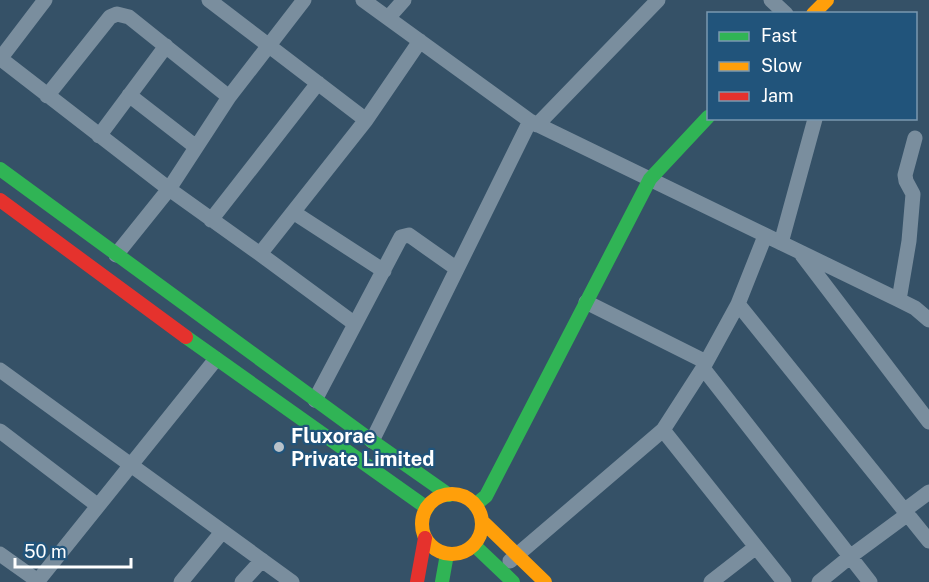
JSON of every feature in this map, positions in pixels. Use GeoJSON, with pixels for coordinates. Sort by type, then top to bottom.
{"type":"FeatureCollection","features":[{"type":"Feature","properties":{"kind":"street"},"geometry":{"type":"LineString","coordinates":[[45,0],[0,59],[169,189],[355,324]]}},
{"type":"Feature","properties":{"kind":"street"},"geometry":{"type":"LineString","coordinates":[[209,0],[366,120]]}},
{"type":"Feature","properties":{"kind":"street"},"geometry":{"type":"LineString","coordinates":[[116,255],[169,189],[229,97],[304,0]]}},
{"type":"Feature","properties":{"kind":"street"},"geometry":{"type":"LineString","coordinates":[[363,0],[534,123],[899,300],[915,308],[929,320]]}},
{"type":"Feature","properties":{"kind":"street"},"geometry":{"type":"LineString","coordinates":[[388,18],[404,0]]}},
{"type":"Feature","properties":{"kind":"street"},"geometry":{"type":"LineString","coordinates":[[372,441],[457,268],[534,123],[657,0]]}},
{"type":"Feature","properties":{"kind":"street"},"geometry":{"type":"LineString","coordinates":[[771,0],[784,12]]}},
{"type":"Feature","properties":{"kind":"street"},"geometry":{"type":"LineString","coordinates":[[815,12],[826,0]]}},
{"type":"Feature","properties":{"kind":"street"},"geometry":{"type":"LineString","coordinates":[[47,96],[110,17],[117,14],[129,17],[229,97]]}},
{"type":"Feature","properties":{"kind":"street"},"geometry":{"type":"LineString","coordinates":[[260,254],[366,120],[420,41]]}},
{"type":"Feature","properties":{"kind":"street"},"geometry":{"type":"LineString","coordinates":[[99,136],[166,46]]}},
{"type":"Feature","properties":{"kind":"street"},"geometry":{"type":"LineString","coordinates":[[212,220],[318,83]]}},
{"type":"Feature","properties":{"kind":"street"},"geometry":{"type":"LineString","coordinates":[[129,95],[196,147]]}},
{"type":"Feature","properties":{"kind":"street"},"geometry":{"type":"LineString","coordinates":[[475,505],[486,496],[650,179],[707,118]]}},
{"type":"Feature","properties":{"kind":"street"},"geometry":{"type":"LineString","coordinates":[[781,243],[815,120]]}},
{"type":"Feature","properties":{"kind":"street"},"geometry":{"type":"LineString","coordinates":[[899,300],[909,241],[913,194],[905,175],[915,138]]}},
{"type":"Feature","properties":{"kind":"street"},"geometry":{"type":"LineString","coordinates":[[0,169],[315,400],[449,495]]}},
{"type":"Feature","properties":{"kind":"street"},"geometry":{"type":"LineString","coordinates":[[0,200],[216,359],[427,508]]}},
{"type":"Feature","properties":{"kind":"street"},"geometry":{"type":"LineString","coordinates":[[293,212],[384,271]]}},
{"type":"Feature","properties":{"kind":"street"},"geometry":{"type":"LineString","coordinates":[[315,400],[401,237],[410,235],[457,268]]}},
{"type":"Feature","properties":{"kind":"street"},"geometry":{"type":"LineString","coordinates":[[501,569],[663,430],[704,365],[738,304],[765,236]]}},
{"type":"Feature","properties":{"kind":"street"},"geometry":{"type":"LineString","coordinates":[[799,252],[929,422]]}},
{"type":"Feature","properties":{"kind":"street"},"geometry":{"type":"LineString","coordinates":[[586,302],[704,365],[870,582]]}},
{"type":"Feature","properties":{"kind":"street"},"geometry":{"type":"LineString","coordinates":[[738,304],[929,541]]}},
{"type":"Feature","properties":{"kind":"street"},"geometry":{"type":"LineString","coordinates":[[0,554],[37,581],[216,359]]}},
{"type":"Feature","properties":{"kind":"street"},"geometry":{"type":"LineString","coordinates":[[0,370],[292,582]]}},
{"type":"Feature","properties":{"kind":"street"},"geometry":{"type":"LineString","coordinates":[[663,430],[784,582]]}},
{"type":"Feature","properties":{"kind":"street"},"geometry":{"type":"LineString","coordinates":[[0,431],[97,505]]}},
{"type":"Feature","properties":{"kind":"street"},"geometry":{"type":"LineString","coordinates":[[819,582],[929,492]]}},
{"type":"Feature","properties":{"kind":"street"},"geometry":{"type":"LineString","coordinates":[[417,582],[425,538],[422,521],[427,508],[436,499],[458,495],[475,505],[482,521],[545,582]]}},
{"type":"Feature","properties":{"kind":"street"},"geometry":{"type":"LineString","coordinates":[[425,538],[431,546],[447,554],[457,554],[474,545],[479,537],[482,521]]}},
{"type":"Feature","properties":{"kind":"street"},"geometry":{"type":"LineString","coordinates":[[181,582],[222,532]]}},
{"type":"Feature","properties":{"kind":"street"},"geometry":{"type":"LineString","coordinates":[[474,545],[513,582]]}},
{"type":"Feature","properties":{"kind":"street"},"geometry":{"type":"LineString","coordinates":[[711,582],[756,547]]}},
{"type":"Feature","properties":{"kind":"street"},"geometry":{"type":"LineString","coordinates":[[442,582],[447,554]]}},
{"type":"Feature","properties":{"kind":"street"},"geometry":{"type":"LineString","coordinates":[[242,582],[262,560]]}},
{"type":"Feature","properties":{"kind":"traffic: fast"},"geometry":{"type":"LineString","coordinates":[[475,505],[486,496],[650,179],[707,118]]}},
{"type":"Feature","properties":{"kind":"traffic: fast"},"geometry":{"type":"LineString","coordinates":[[0,169],[449,495]]}},
{"type":"Feature","properties":{"kind":"traffic: fast"},"geometry":{"type":"LineString","coordinates":[[186,337],[427,508]]}},
{"type":"Feature","properties":{"kind":"traffic: fast"},"geometry":{"type":"LineString","coordinates":[[474,545],[513,582]]}},
{"type":"Feature","properties":{"kind":"traffic: fast"},"geometry":{"type":"LineString","coordinates":[[442,582],[447,554]]}},
{"type":"Feature","properties":{"kind":"traffic: slow"},"geometry":{"type":"LineString","coordinates":[[815,12],[827,0]]}},
{"type":"Feature","properties":{"kind":"traffic: slow"},"geometry":{"type":"LineString","coordinates":[[452,494],[469,499],[477,507],[482,524],[477,541],[469,549],[452,554],[435,549],[427,541],[422,524],[427,507],[435,499],[452,494]]}},
{"type":"Feature","properties":{"kind":"traffic: slow"},"geometry":{"type":"LineString","coordinates":[[482,521],[545,582]]}},
{"type":"Feature","properties":{"kind":"traffic: jam"},"geometry":{"type":"LineString","coordinates":[[0,200],[186,337]]}},
{"type":"Feature","properties":{"kind":"traffic: jam"},"geometry":{"type":"LineString","coordinates":[[417,582],[425,538]]}},
{"type":"Feature","properties":{"kind":"place","name":"Fluxorae Private Limited"},"geometry":{"type":"Point","coordinates":[279,447]}}]}
